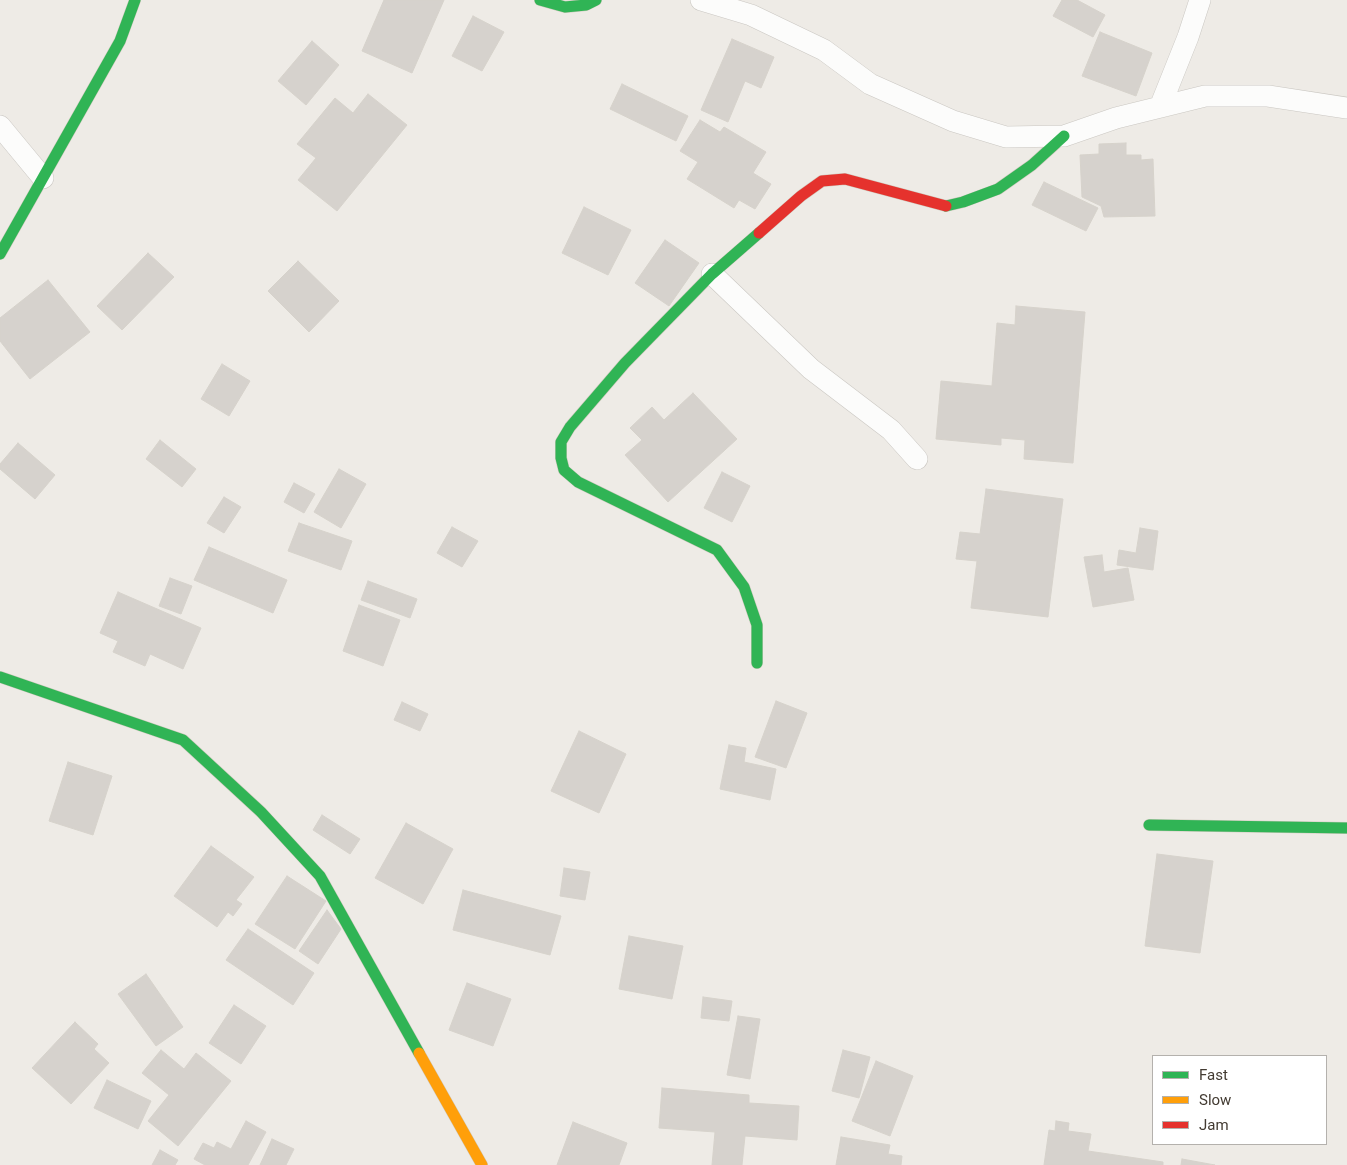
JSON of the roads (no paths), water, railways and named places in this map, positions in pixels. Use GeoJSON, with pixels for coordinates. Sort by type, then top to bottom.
{"type":"FeatureCollection","features":[{"type":"Feature","properties":{"kind":"street"},"geometry":{"type":"LineString","coordinates":[[0,254],[120,41],[135,0]]}},
{"type":"Feature","properties":{"kind":"street"},"geometry":{"type":"LineString","coordinates":[[540,0],[565,7],[586,5],[596,0]]}},
{"type":"Feature","properties":{"kind":"street"},"geometry":{"type":"LineString","coordinates":[[700,0],[754,7],[824,50],[870,84],[953,121],[1006,137],[1064,136],[1116,118],[1205,96],[1268,96],[1347,108]]}},
{"type":"Feature","properties":{"kind":"street"},"geometry":{"type":"LineString","coordinates":[[1160,107],[1188,37],[1200,0]]}},
{"type":"Feature","properties":{"kind":"street"},"geometry":{"type":"LineString","coordinates":[[0,126],[43,178]]}},
{"type":"Feature","properties":{"kind":"street"},"geometry":{"type":"LineString","coordinates":[[757,663],[757,626],[744,587],[717,550],[578,482],[564,470],[561,458],[561,442],[570,427],[624,363],[712,274],[801,196],[822,182],[845,179],[945,206],[964,202],[998,189],[1032,165],[1064,136]]}},
{"type":"Feature","properties":{"kind":"street"},"geometry":{"type":"LineString","coordinates":[[712,274],[811,368],[891,430],[917,459]]}},
{"type":"Feature","properties":{"kind":"street"},"geometry":{"type":"LineString","coordinates":[[0,677],[183,740],[260,812],[320,876],[482,1165]]}},
{"type":"Feature","properties":{"kind":"street"},"geometry":{"type":"LineString","coordinates":[[1149,825],[1347,828]]}}]}
